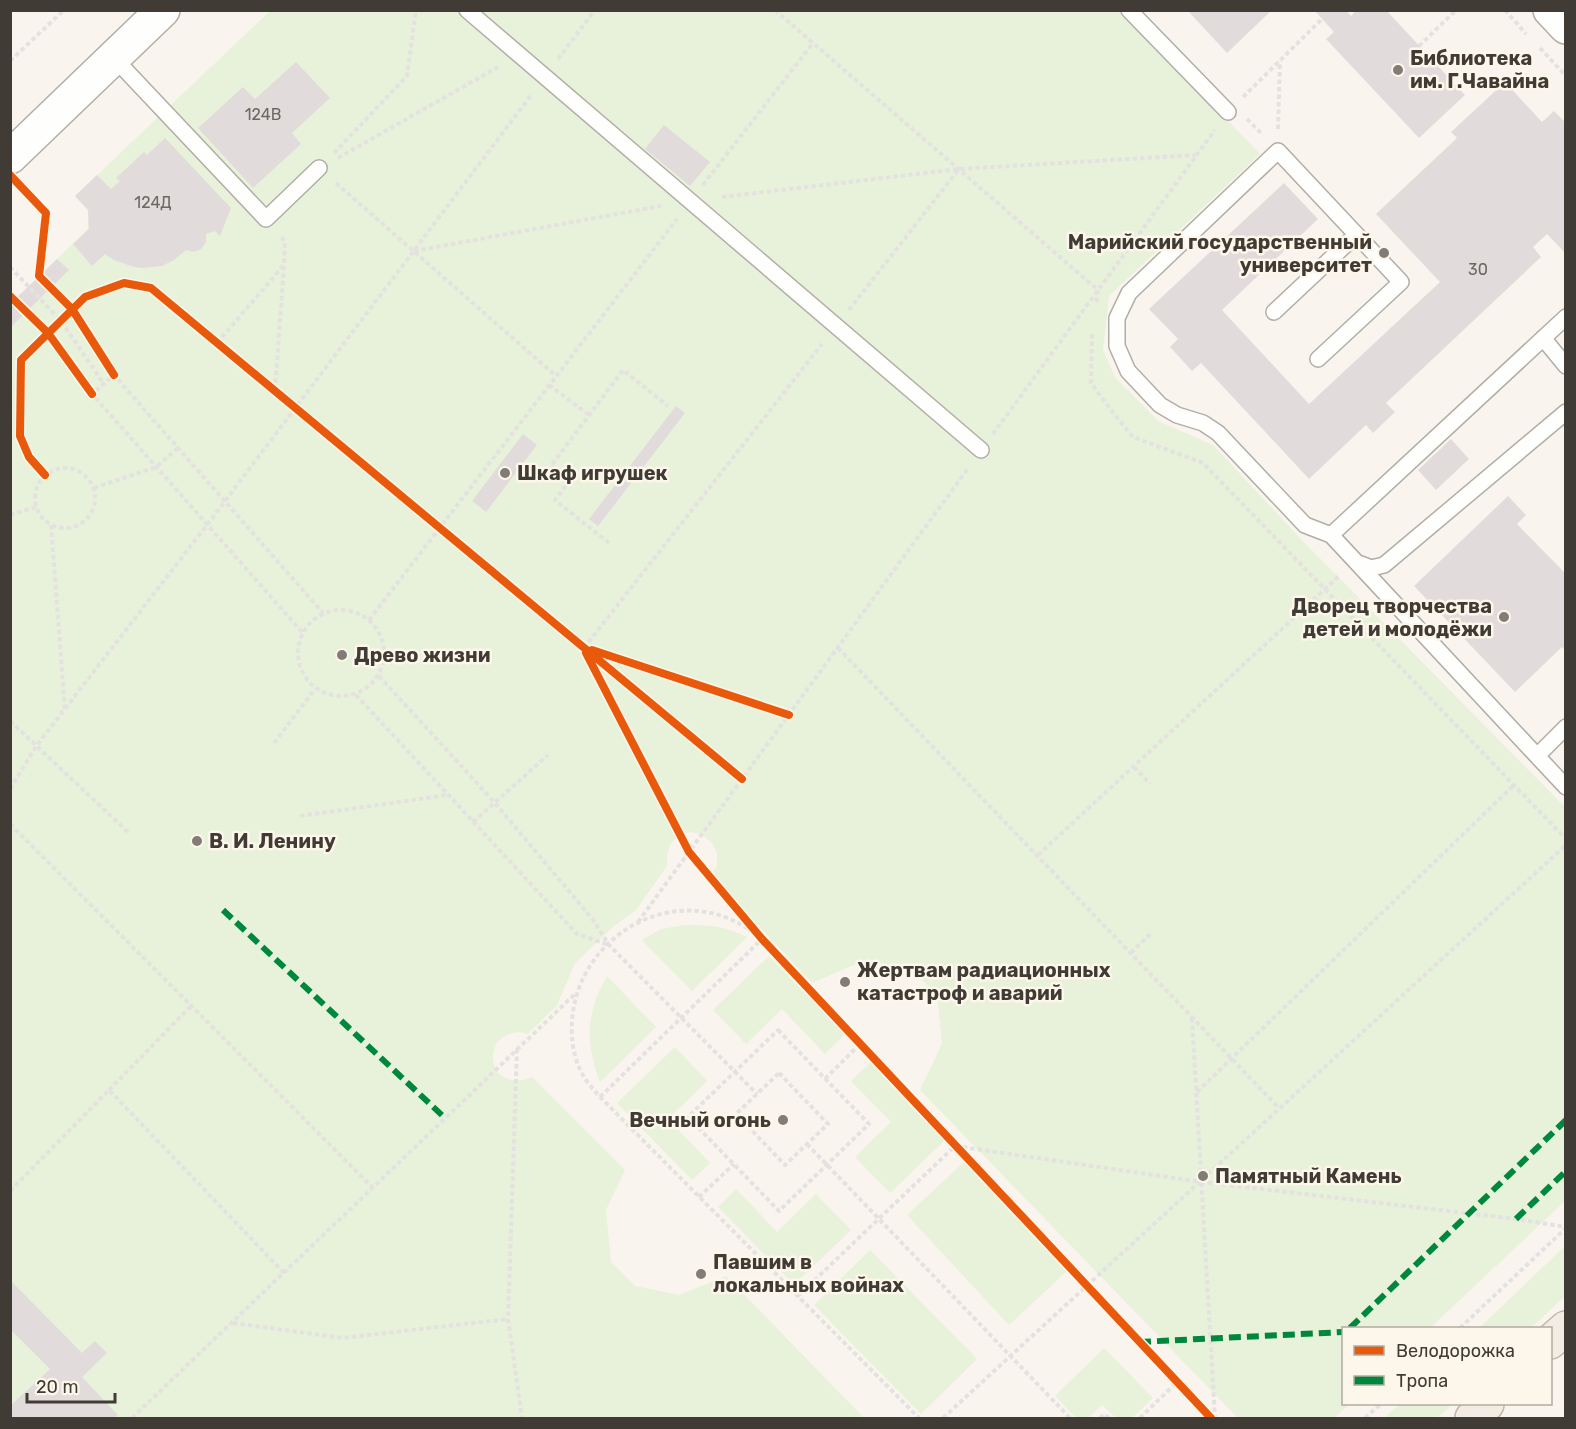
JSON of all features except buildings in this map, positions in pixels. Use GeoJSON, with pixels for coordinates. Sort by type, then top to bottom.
{"type":"FeatureCollection","features":[{"type":"Feature","properties":{"kind":"main road"},"geometry":{"type":"LineString","coordinates":[[14,147],[164,10]]}},
{"type":"Feature","properties":{"kind":"main road"},"geometry":{"type":"LineString","coordinates":[[1550,10],[1566,27]]}},
{"type":"Feature","properties":{"kind":"main road"},"geometry":{"type":"LineString","coordinates":[[1552,1341],[1566,1328]]}},
{"type":"Feature","properties":{"kind":"main road"},"geometry":{"type":"LineString","coordinates":[[1472,1419],[1486,1405]]}},
{"type":"Feature","properties":{"kind":"lane"},"geometry":{"type":"LineString","coordinates":[[467,10],[981,450]]}},
{"type":"Feature","properties":{"kind":"lane"},"geometry":{"type":"LineString","coordinates":[[1129,10],[1234,113]]}},
{"type":"Feature","properties":{"kind":"lane"},"geometry":{"type":"LineString","coordinates":[[114,58],[266,219],[319,168]]}},
{"type":"Feature","properties":{"kind":"lane"},"geometry":{"type":"LineString","coordinates":[[1318,359],[1401,282],[1278,151],[1129,293],[1117,318],[1117,346],[1128,371],[1160,405],[1177,415],[1203,423],[1218,432],[1305,525],[1331,535],[1566,787]]}},
{"type":"Feature","properties":{"kind":"lane"},"geometry":{"type":"LineString","coordinates":[[1274,312],[1356,235]]}},
{"type":"Feature","properties":{"kind":"lane"},"geometry":{"type":"LineString","coordinates":[[1331,535],[1566,317]]}},
{"type":"Feature","properties":{"kind":"lane"},"geometry":{"type":"LineString","coordinates":[[1543,338],[1566,366]]}},
{"type":"Feature","properties":{"kind":"lane"},"geometry":{"type":"LineString","coordinates":[[1357,562],[1371,568],[1384,565],[1566,412]]}},
{"type":"Feature","properties":{"kind":"lane"},"geometry":{"type":"LineString","coordinates":[[1537,756],[1566,728]]}},
{"type":"Feature","properties":{"kind":"path"},"geometry":{"type":"LineString","coordinates":[[10,61],[64,10]]}},
{"type":"Feature","properties":{"kind":"path"},"geometry":{"type":"LineString","coordinates":[[319,168],[407,76],[416,10]]}},
{"type":"Feature","properties":{"kind":"path"},"geometry":{"type":"LineString","coordinates":[[10,789],[37,745],[207,525],[595,10]]}},
{"type":"Feature","properties":{"kind":"path"},"geometry":{"type":"LineString","coordinates":[[1419,46],[1456,10]]}},
{"type":"Feature","properties":{"kind":"path"},"geometry":{"type":"LineString","coordinates":[[369,620],[813,43]]}},
{"type":"Feature","properties":{"kind":"path"},"geometry":{"type":"LineString","coordinates":[[319,168],[519,55]]}},
{"type":"Feature","properties":{"kind":"path"},"geometry":{"type":"LineString","coordinates":[[1278,151],[1280,60]]}},
{"type":"Feature","properties":{"kind":"path"},"geometry":{"type":"LineString","coordinates":[[1234,113],[1278,151]]}},
{"type":"Feature","properties":{"kind":"path"},"geometry":{"type":"LineString","coordinates":[[414,251],[691,201],[959,169],[1196,155]]}},
{"type":"Feature","properties":{"kind":"path"},"geometry":{"type":"LineString","coordinates":[[319,168],[556,376]]}},
{"type":"Feature","properties":{"kind":"path"},"geometry":{"type":"LineString","coordinates":[[584,648],[959,169]]}},
{"type":"Feature","properties":{"kind":"path"},"geometry":{"type":"LineString","coordinates":[[266,219],[285,242],[274,391]]}},
{"type":"Feature","properties":{"kind":"path"},"geometry":{"type":"LineString","coordinates":[[217,343],[284,265]]}},
{"type":"Feature","properties":{"kind":"path"},"geometry":{"type":"LineString","coordinates":[[10,267],[61,321],[104,384]]}},
{"type":"Feature","properties":{"kind":"path"},"geometry":{"type":"LineString","coordinates":[[45,475],[29,457],[20,435],[21,360],[85,297],[124,283],[151,288],[742,779]]}},
{"type":"Feature","properties":{"kind":"path"},"geometry":{"type":"LineString","coordinates":[[65,302],[78,319]]}},
{"type":"Feature","properties":{"kind":"path"},"geometry":{"type":"LineString","coordinates":[[41,326],[54,342]]}},
{"type":"Feature","properties":{"kind":"path"},"geometry":{"type":"LineString","coordinates":[[108,366],[323,613]]}},
{"type":"Feature","properties":{"kind":"path"},"geometry":{"type":"LineString","coordinates":[[609,543],[555,500],[570,480],[551,466],[623,370],[668,406]]}},
{"type":"Feature","properties":{"kind":"path"},"geometry":{"type":"LineString","coordinates":[[92,394],[114,375]]}},
{"type":"Feature","properties":{"kind":"path"},"geometry":{"type":"LineString","coordinates":[[549,385],[589,415]]}},
{"type":"Feature","properties":{"kind":"path"},"geometry":{"type":"LineString","coordinates":[[86,386],[302,632]]}},
{"type":"Feature","properties":{"kind":"path"},"geometry":{"type":"LineString","coordinates":[[94,488],[156,467],[178,448]]}},
{"type":"Feature","properties":{"kind":"path"},"geometry":{"type":"LineString","coordinates":[[67,468],[78,471],[88,478],[94,488],[95,500],[92,511],[85,521],[75,527],[63,528],[51,525],[42,518],[36,507],[35,496],[38,484],[45,475],[55,469],[67,468]]}},
{"type":"Feature","properties":{"kind":"path"},"geometry":{"type":"LineString","coordinates":[[10,515],[36,507]]}},
{"type":"Feature","properties":{"kind":"path"},"geometry":{"type":"LineString","coordinates":[[51,525],[65,710]]}},
{"type":"Feature","properties":{"kind":"path"},"geometry":{"type":"LineString","coordinates":[[1038,855],[1357,562]]}},
{"type":"Feature","properties":{"kind":"path"},"geometry":{"type":"LineString","coordinates":[[339,609],[355,612],[369,620],[381,636],[385,656],[379,676],[357,695],[328,696],[315,689],[302,673],[297,653],[302,632],[311,621],[323,613],[339,609]]}},
{"type":"Feature","properties":{"kind":"path"},"geometry":{"type":"LineString","coordinates":[[584,648],[789,715]]}},
{"type":"Feature","properties":{"kind":"path"},"geometry":{"type":"LineString","coordinates":[[584,648],[689,852],[762,939],[1213,1419]]}},
{"type":"Feature","properties":{"kind":"path"},"geometry":{"type":"LineString","coordinates":[[838,648],[1280,1108]]}},
{"type":"Feature","properties":{"kind":"path"},"geometry":{"type":"LineString","coordinates":[[379,676],[495,803],[594,921],[609,945],[757,1094]]}},
{"type":"Feature","properties":{"kind":"path"},"geometry":{"type":"LineString","coordinates":[[274,743],[315,689]]}},
{"type":"Feature","properties":{"kind":"path"},"geometry":{"type":"LineString","coordinates":[[357,695],[577,934],[609,945]]}},
{"type":"Feature","properties":{"kind":"path"},"geometry":{"type":"LineString","coordinates":[[10,721],[129,834]]}},
{"type":"Feature","properties":{"kind":"path"},"geometry":{"type":"LineString","coordinates":[[473,822],[548,755]]}},
{"type":"Feature","properties":{"kind":"path"},"geometry":{"type":"LineString","coordinates":[[1134,767],[1150,784]]}},
{"type":"Feature","properties":{"kind":"path"},"geometry":{"type":"LineString","coordinates":[[1197,1092],[1514,785]]}},
{"type":"Feature","properties":{"kind":"path"},"geometry":{"type":"LineString","coordinates":[[300,816],[448,795]]}},
{"type":"Feature","properties":{"kind":"path"},"geometry":{"type":"LineString","coordinates":[[10,824],[373,1188]]}},
{"type":"Feature","properties":{"kind":"path"},"geometry":{"type":"LineString","coordinates":[[944,1419],[1566,845]]}},
{"type":"Feature","properties":{"kind":"path"},"geometry":{"type":"LineString","coordinates":[[762,939],[740,923],[721,914],[696,910],[671,911],[625,928],[594,959],[577,992],[572,1030],[578,1067],[600,1097],[919,1419]]}},
{"type":"Feature","properties":{"kind":"path"},"geometry":{"type":"LineString","coordinates":[[1131,953],[1150,934]]}},
{"type":"Feature","properties":{"kind":"path"},"geometry":{"type":"LineString","coordinates":[[600,1097],[762,939]]}},
{"type":"Feature","properties":{"kind":"path"},"geometry":{"type":"LineString","coordinates":[[132,1419],[577,992]]}},
{"type":"Feature","properties":{"kind":"path"},"geometry":{"type":"LineString","coordinates":[[10,1191],[191,1006]]}},
{"type":"Feature","properties":{"kind":"path"},"geometry":{"type":"LineString","coordinates":[[1192,1017],[1213,1419]]}},
{"type":"Feature","properties":{"kind":"path"},"geometry":{"type":"LineString","coordinates":[[778,1029],[825,1079],[869,1124],[779,1211],[687,1117],[778,1029]]}},
{"type":"Feature","properties":{"kind":"path"},"geometry":{"type":"LineString","coordinates":[[825,1079],[860,1044]]}},
{"type":"Feature","properties":{"kind":"path"},"geometry":{"type":"LineString","coordinates":[[517,1049],[508,1319],[522,1419]]}},
{"type":"Feature","properties":{"kind":"path"},"geometry":{"type":"LineString","coordinates":[[779,1073],[828,1124],[807,1144],[785,1166],[736,1114],[779,1073]]}},
{"type":"Feature","properties":{"kind":"path"},"geometry":{"type":"LineString","coordinates":[[109,1090],[284,1272]]}},
{"type":"Feature","properties":{"kind":"path"},"geometry":{"type":"LineString","coordinates":[[807,1144],[1070,1419]]}},
{"type":"Feature","properties":{"kind":"path"},"geometry":{"type":"LineString","coordinates":[[956,1146],[1202,1182],[1516,1219],[1566,1228]]}},
{"type":"Feature","properties":{"kind":"path"},"geometry":{"type":"LineString","coordinates":[[798,1296],[956,1146]]}},
{"type":"Feature","properties":{"kind":"path"},"geometry":{"type":"LineString","coordinates":[[699,1197],[734,1164]]}},
{"type":"Feature","properties":{"kind":"path"},"geometry":{"type":"LineString","coordinates":[[1462,1327],[1566,1228]]}},
{"type":"Feature","properties":{"kind":"path"},"geometry":{"type":"LineString","coordinates":[[232,1323],[344,1338],[508,1319]]}},
{"type":"Feature","properties":{"kind":"path"},"geometry":{"type":"LineString","coordinates":[[1140,1419],[1177,1382]]}},
{"type":"Feature","properties":{"kind":"path"},"geometry":{"type":"LineString","coordinates":[[1365,1419],[1380,1405]]}},
{"type":"Feature","properties":{"kind":"path"},"geometry":{"type":"LineString","coordinates":[[1100,1419],[1104,1414],[1109,1419]]}},
{"type":"Feature","properties":{"kind":"green space"},"geometry":{"type":"Polygon","coordinates":[[[270,11],[1122,11],[1260,154],[1109,296],[1103,350],[1115,377],[1158,421],[1213,445],[1299,537],[1565,807],[1565,1201],[1431,1327],[1342,1327],[1342,1405],[1349,1405],[1334,1418],[1238,1418],[920,1090],[942,1044],[937,995],[910,968],[865,960],[812,983],[711,875],[717,865],[717,853],[712,843],[703,835],[691,832],[680,835],[671,843],[667,854],[667,866],[636,910],[614,926],[575,963],[557,1005],[528,1034],[512,1033],[497,1042],[493,1060],[495,1068],[499,1074],[513,1080],[532,1077],[625,1170],[606,1210],[611,1262],[635,1286],[679,1295],[726,1276],[864,1418],[11,1418],[11,304],[88,229],[88,210],[75,196],[270,11]]]}},
{"type":"Feature","properties":{"kind":"green space"},"geometry":{"type":"Polygon","coordinates":[[[685,925],[717,927],[747,937],[692,991],[642,940],[661,929],[685,925]]]}},
{"type":"Feature","properties":{"kind":"green space"},"geometry":{"type":"Polygon","coordinates":[[[769,956],[845,1034],[825,1054],[782,1009],[746,1044],[713,1010],[769,956]]]}},
{"type":"Feature","properties":{"kind":"green space"},"geometry":{"type":"Polygon","coordinates":[[[607,976],[656,1027],[600,1082],[592,1054],[590,1028],[595,1002],[607,976]]]}},
{"type":"Feature","properties":{"kind":"green space"},"geometry":{"type":"Polygon","coordinates":[[[675,1047],[707,1081],[668,1119],[710,1163],[692,1180],[617,1103],[675,1047]]]}},
{"type":"Feature","properties":{"kind":"green space"},"geometry":{"type":"Polygon","coordinates":[[[871,1062],[945,1140],[890,1193],[855,1157],[891,1122],[851,1081],[871,1062]]]}},
{"type":"Feature","properties":{"kind":"green space"},"geometry":{"type":"Polygon","coordinates":[[[964,1162],[1066,1272],[1009,1325],[907,1215],[964,1162]]]}},
{"type":"Feature","properties":{"kind":"green space"},"geometry":{"type":"Polygon","coordinates":[[[736,1189],[777,1232],[816,1194],[851,1230],[794,1285],[718,1207],[736,1189]]]}},
{"type":"Feature","properties":{"kind":"green space"},"geometry":{"type":"Polygon","coordinates":[[[1565,1246],[1565,1296],[1532,1327],[1480,1327],[1565,1246]]]}},
{"type":"Feature","properties":{"kind":"green space"},"geometry":{"type":"Polygon","coordinates":[[[870,1250],[977,1359],[921,1414],[814,1305],[870,1250]]]}},
{"type":"Feature","properties":{"kind":"green space"},"geometry":{"type":"Polygon","coordinates":[[[1104,1348],[1153,1398],[1132,1418],[1116,1418],[1102,1405],[1088,1418],[1076,1418],[1055,1396],[1104,1348]]]}},
{"type":"Feature","properties":{"kind":"green space"},"geometry":{"type":"Polygon","coordinates":[[[1399,1405],[1452,1405],[1437,1418],[1384,1418],[1399,1405]]]}},
{"type":"Feature","properties":{"kind":"marked path"},"geometry":{"type":"LineString","coordinates":[[223,910],[445,1118]]}},
{"type":"Feature","properties":{"kind":"marked path"},"geometry":{"type":"LineString","coordinates":[[1351,1327],[1566,1120]]}},
{"type":"Feature","properties":{"kind":"marked path"},"geometry":{"type":"LineString","coordinates":[[1516,1219],[1566,1171]]}},
{"type":"Feature","properties":{"kind":"marked path"},"geometry":{"type":"LineString","coordinates":[[1139,1342],[1342,1332]]}},
{"type":"Feature","properties":{"kind":"cycle path"},"geometry":{"type":"LineString","coordinates":[[10,175],[46,213],[39,276],[72,309],[114,375]]}},
{"type":"Feature","properties":{"kind":"cycle path"},"geometry":{"type":"LineString","coordinates":[[45,475],[29,457],[20,436],[21,360],[85,297],[124,283],[151,288],[742,779]]}},
{"type":"Feature","properties":{"kind":"cycle path"},"geometry":{"type":"LineString","coordinates":[[10,296],[48,333],[92,394]]}},
{"type":"Feature","properties":{"kind":"cycle path"},"geometry":{"type":"LineString","coordinates":[[592,650],[789,715]]}},
{"type":"Feature","properties":{"kind":"cycle path"},"geometry":{"type":"LineString","coordinates":[[586,653],[689,852],[762,939],[1211,1418]]}},
{"type":"Feature","properties":{"kind":"place","name":"Библиотека им. Г.Чавайна"},"geometry":{"type":"Point","coordinates":[1398,70]}},
{"type":"Feature","properties":{"kind":"place","name":"Марийский государственный университет"},"geometry":{"type":"Point","coordinates":[1384,253]}},
{"type":"Feature","properties":{"kind":"place","name":"Шкаф игрушек"},"geometry":{"type":"Point","coordinates":[505,473]}},
{"type":"Feature","properties":{"kind":"place","name":"Дворец творчества детей и молодёжи"},"geometry":{"type":"Point","coordinates":[1504,617]}},
{"type":"Feature","properties":{"kind":"place","name":"Древо жизни"},"geometry":{"type":"Point","coordinates":[342,655]}},
{"type":"Feature","properties":{"kind":"place","name":"В. И. Ленину"},"geometry":{"type":"Point","coordinates":[197,841]}},
{"type":"Feature","properties":{"kind":"place","name":"Жертвам радиационных катастроф и аварий"},"geometry":{"type":"Point","coordinates":[845,982]}},
{"type":"Feature","properties":{"kind":"place","name":"Вечный огонь"},"geometry":{"type":"Point","coordinates":[783,1120]}},
{"type":"Feature","properties":{"kind":"place","name":"Памятный Камень"},"geometry":{"type":"Point","coordinates":[1203,1176]}},
{"type":"Feature","properties":{"kind":"place","name":"Павшим в локальных войнах"},"geometry":{"type":"Point","coordinates":[701,1274]}}]}
